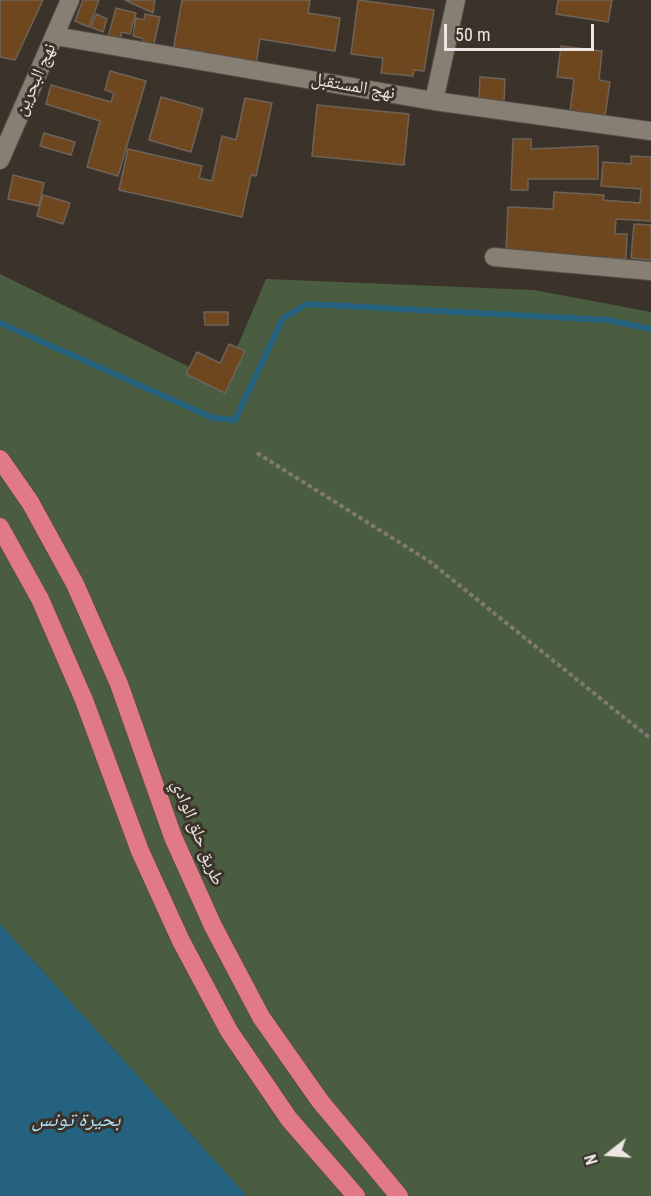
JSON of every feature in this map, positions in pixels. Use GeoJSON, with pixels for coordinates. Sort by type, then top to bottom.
{"type":"FeatureCollection","features":[{"type":"Feature","properties":{"kind":"highway","name":"طريق حلق الوادي"},"geometry":{"type":"LineString","coordinates":[[0,459],[30,502],[75,584],[119,684],[173,837],[213,926],[261,1017],[320,1101],[399,1196]]}},
{"type":"Feature","properties":{"kind":"highway"},"geometry":{"type":"LineString","coordinates":[[0,526],[40,599],[79,690],[140,851],[181,941],[230,1031],[289,1119],[356,1196]]}},
{"type":"Feature","properties":{"kind":"street","name":"نهج البحرين"},"geometry":{"type":"LineString","coordinates":[[0,160],[70,0]]}},
{"type":"Feature","properties":{"kind":"street"},"geometry":{"type":"LineString","coordinates":[[434,101],[456,0]]}},
{"type":"Feature","properties":{"kind":"street","name":"نهج المستقبل"},"geometry":{"type":"LineString","coordinates":[[56,36],[434,101],[651,131]]}},
{"type":"Feature","properties":{"kind":"street"},"geometry":{"type":"LineString","coordinates":[[494,257],[651,271]]}},
{"type":"Feature","properties":{"kind":"path"},"geometry":{"type":"LineString","coordinates":[[258,453],[429,561],[651,739]]}},
{"type":"Feature","properties":{"kind":"green space"},"geometry":{"type":"Polygon","coordinates":[[[0,274],[222,383],[266,279],[534,290],[651,312],[651,1196],[247,1196],[0,924],[0,274]]]}},
{"type":"Feature","properties":{"kind":"water","name":"بحيرة تونس"},"geometry":{"type":"Polygon","coordinates":[[[0,924],[247,1196],[0,1196],[0,924]]]}},
{"type":"Feature","properties":{"kind":"building"},"geometry":{"type":"Polygon","coordinates":[[[0,0],[43,0],[15,60],[0,57],[0,0]]]}},
{"type":"Feature","properties":{"kind":"building"},"geometry":{"type":"Polygon","coordinates":[[[83,0],[99,0],[89,27],[75,21],[83,0]]]}},
{"type":"Feature","properties":{"kind":"building"},"geometry":{"type":"Polygon","coordinates":[[[125,0],[155,0],[153,13],[125,0]]]}},
{"type":"Feature","properties":{"kind":"building"},"geometry":{"type":"Polygon","coordinates":[[[182,0],[310,0],[308,13],[340,18],[335,51],[260,39],[256,65],[173,51],[182,0]]]}},
{"type":"Feature","properties":{"kind":"building"},"geometry":{"type":"Polygon","coordinates":[[[358,0],[434,10],[424,71],[414,70],[413,76],[381,73],[383,58],[351,54],[358,0]]]}},
{"type":"Feature","properties":{"kind":"building"},"geometry":{"type":"Polygon","coordinates":[[[558,0],[612,0],[608,22],[556,14],[558,0]]]}},
{"type":"Feature","properties":{"kind":"building"},"geometry":{"type":"Polygon","coordinates":[[[116,8],[136,13],[130,34],[122,32],[119,44],[107,41],[116,8]]]}},
{"type":"Feature","properties":{"kind":"building"},"geometry":{"type":"Polygon","coordinates":[[[96,14],[107,19],[103,32],[91,27],[96,14]]]}},
{"type":"Feature","properties":{"kind":"building"},"geometry":{"type":"Polygon","coordinates":[[[145,14],[160,17],[153,48],[142,46],[144,39],[133,36],[136,18],[144,20],[145,14]]]}},
{"type":"Feature","properties":{"kind":"building"},"geometry":{"type":"Polygon","coordinates":[[[561,46],[602,51],[599,80],[610,82],[605,116],[570,112],[574,79],[557,77],[561,46]]]}},
{"type":"Feature","properties":{"kind":"building"},"geometry":{"type":"Polygon","coordinates":[[[110,71],[146,81],[118,176],[87,167],[100,121],[46,104],[51,85],[111,102],[114,93],[105,90],[110,71]]]}},
{"type":"Feature","properties":{"kind":"building"},"geometry":{"type":"Polygon","coordinates":[[[480,77],[505,79],[504,101],[479,100],[480,77]]]}},
{"type":"Feature","properties":{"kind":"building"},"geometry":{"type":"Polygon","coordinates":[[[161,97],[203,109],[191,152],[149,140],[161,97]]]}},
{"type":"Feature","properties":{"kind":"building"},"geometry":{"type":"Polygon","coordinates":[[[245,98],[272,103],[256,176],[251,175],[242,217],[119,190],[128,149],[202,166],[199,178],[212,181],[222,136],[236,140],[245,98]]]}},
{"type":"Feature","properties":{"kind":"building"},"geometry":{"type":"Polygon","coordinates":[[[317,105],[409,114],[404,165],[312,156],[317,105]]]}},
{"type":"Feature","properties":{"kind":"building"},"geometry":{"type":"Polygon","coordinates":[[[44,133],[75,142],[71,155],[40,146],[44,133]]]}},
{"type":"Feature","properties":{"kind":"building"},"geometry":{"type":"Polygon","coordinates":[[[513,139],[531,139],[531,149],[598,146],[598,179],[528,179],[528,190],[511,190],[513,139]]]}},
{"type":"Feature","properties":{"kind":"building"},"geometry":{"type":"Polygon","coordinates":[[[631,156],[651,157],[651,221],[616,219],[615,234],[627,234],[626,259],[506,252],[508,207],[553,209],[554,192],[604,195],[603,200],[640,203],[641,189],[601,186],[603,162],[631,164],[631,156]]]}},
{"type":"Feature","properties":{"kind":"building"},"geometry":{"type":"Polygon","coordinates":[[[13,175],[44,183],[39,206],[8,199],[13,175]]]}},
{"type":"Feature","properties":{"kind":"building"},"geometry":{"type":"Polygon","coordinates":[[[43,195],[70,203],[63,224],[37,216],[43,195]]]}},
{"type":"Feature","properties":{"kind":"building"},"geometry":{"type":"Polygon","coordinates":[[[634,224],[651,225],[651,260],[631,258],[634,224]]]}},
{"type":"Feature","properties":{"kind":"building"},"geometry":{"type":"Polygon","coordinates":[[[204,312],[228,312],[228,325],[205,325],[204,312]]]}},
{"type":"Feature","properties":{"kind":"building"},"geometry":{"type":"Polygon","coordinates":[[[229,344],[245,351],[225,393],[186,374],[197,352],[220,363],[229,344]]]}},
{"type":"Feature","properties":{"kind":"waterway"},"geometry":{"type":"LineString","coordinates":[[0,323],[213,418],[235,420],[283,318],[307,304],[608,320],[651,329]]}}]}
